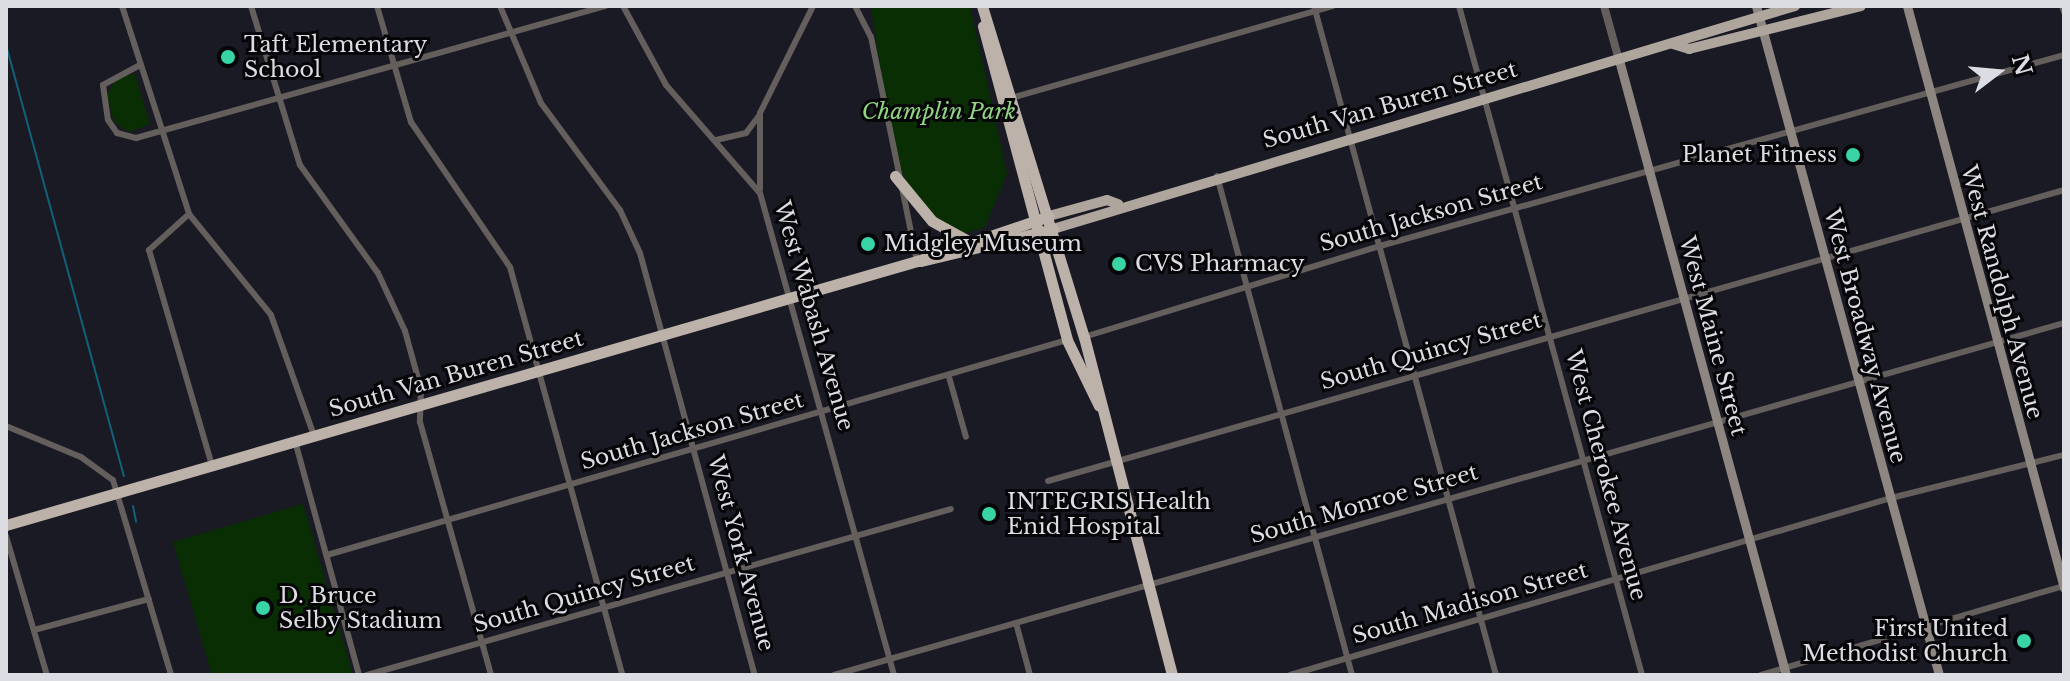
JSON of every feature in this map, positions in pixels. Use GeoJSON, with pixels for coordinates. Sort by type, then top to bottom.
{"type":"FeatureCollection","features":[{"type":"Feature","properties":{"kind":"highway"},"geometry":{"type":"LineString","coordinates":[[980,6],[1015,97],[1084,337],[1113,463],[1172,675]]}},
{"type":"Feature","properties":{"kind":"highway"},"geometry":{"type":"LineString","coordinates":[[980,6],[1035,234],[1067,340],[1099,407]]}},
{"type":"Feature","properties":{"kind":"highway"},"geometry":{"type":"LineString","coordinates":[[895,176],[932,221],[966,240]]}},
{"type":"Feature","properties":{"kind":"highway","name":"South Van Buren Street"},"geometry":{"type":"LineString","coordinates":[[6,525],[917,261],[966,240],[1049,216]]}},
{"type":"Feature","properties":{"kind":"highway","name":"South Van Buren Street"},"geometry":{"type":"LineString","coordinates":[[917,261],[949,260],[1053,229]]}},
{"type":"Feature","properties":{"kind":"main road"},"geometry":{"type":"LineString","coordinates":[[1673,44],[1684,34],[1757,10],[1795,6]]}},
{"type":"Feature","properties":{"kind":"main road"},"geometry":{"type":"LineString","coordinates":[[1673,44],[1689,49],[1861,6]]}},
{"type":"Feature","properties":{"kind":"main road","name":"West Randolph Avenue"},"geometry":{"type":"LineString","coordinates":[[1907,6],[2064,587]]}},
{"type":"Feature","properties":{"kind":"main road","name":"West Broadway Avenue"},"geometry":{"type":"LineString","coordinates":[[1757,10],[1939,675]]}},
{"type":"Feature","properties":{"kind":"main road","name":"South Van Buren Street"},"geometry":{"type":"LineString","coordinates":[[1049,216],[1107,200],[1118,204],[1673,44]]}},
{"type":"Feature","properties":{"kind":"main road","name":"West Maine Street"},"geometry":{"type":"LineString","coordinates":[[1619,60],[1785,672]]}},
{"type":"Feature","properties":{"kind":"main road","name":"South Van Buren Street"},"geometry":{"type":"LineString","coordinates":[[1053,229],[1113,213],[1118,204]]}},
{"type":"Feature","properties":{"kind":"street"},"geometry":{"type":"LineString","coordinates":[[122,6],[189,214],[271,315],[314,436]]}},
{"type":"Feature","properties":{"kind":"street"},"geometry":{"type":"LineString","coordinates":[[251,6],[278,102],[300,165],[394,303],[491,675]]}},
{"type":"Feature","properties":{"kind":"street"},"geometry":{"type":"LineString","coordinates":[[377,6],[411,122],[510,267],[541,370],[622,675]]}},
{"type":"Feature","properties":{"kind":"street","name":"West York Avenue"},"geometry":{"type":"LineString","coordinates":[[500,6],[509,37],[541,103],[632,232],[755,675]]}},
{"type":"Feature","properties":{"kind":"street"},"geometry":{"type":"LineString","coordinates":[[140,65],[103,85],[108,120],[117,133],[162,135],[509,37],[606,6]]}},
{"type":"Feature","properties":{"kind":"street","name":"West Wabash Avenue"},"geometry":{"type":"LineString","coordinates":[[623,6],[666,85],[760,193],[894,675]]}},
{"type":"Feature","properties":{"kind":"street"},"geometry":{"type":"LineString","coordinates":[[716,140],[746,133],[760,113],[813,6]]}},
{"type":"Feature","properties":{"kind":"street"},"geometry":{"type":"LineString","coordinates":[[1015,97],[1333,6]]}},
{"type":"Feature","properties":{"kind":"street","name":"West Cherokee Avenue"},"geometry":{"type":"LineString","coordinates":[[1459,6],[1642,675]]}},
{"type":"Feature","properties":{"kind":"street","name":"West Maine Street"},"geometry":{"type":"LineString","coordinates":[[1604,6],[1619,60]]}},
{"type":"Feature","properties":{"kind":"street"},"geometry":{"type":"LineString","coordinates":[[2062,6],[2064,12]]}},
{"type":"Feature","properties":{"kind":"street"},"geometry":{"type":"LineString","coordinates":[[858,8],[876,59],[895,176],[917,261]]}},
{"type":"Feature","properties":{"kind":"street"},"geometry":{"type":"LineString","coordinates":[[1314,9],[1496,675]]}},
{"type":"Feature","properties":{"kind":"street","name":"South Jackson Street"},"geometry":{"type":"LineString","coordinates":[[1084,337],[1380,246],[2064,55]]}},
{"type":"Feature","properties":{"kind":"street"},"geometry":{"type":"LineString","coordinates":[[760,113],[760,193]]}},
{"type":"Feature","properties":{"kind":"street"},"geometry":{"type":"LineString","coordinates":[[1217,175],[1352,675]]}},
{"type":"Feature","properties":{"kind":"street","name":"South Quincy Street"},"geometry":{"type":"LineString","coordinates":[[1048,481],[2064,190]]}},
{"type":"Feature","properties":{"kind":"street"},"geometry":{"type":"LineString","coordinates":[[189,214],[149,250],[212,465]]}},
{"type":"Feature","properties":{"kind":"street","name":"South Monroe Street"},"geometry":{"type":"LineString","coordinates":[[834,675],[1858,378],[2064,323]]}},
{"type":"Feature","properties":{"kind":"street","name":"South Jackson Street"},"geometry":{"type":"LineString","coordinates":[[327,555],[949,377],[1067,340]]}},
{"type":"Feature","properties":{"kind":"street"},"geometry":{"type":"LineString","coordinates":[[949,377],[966,437]]}},
{"type":"Feature","properties":{"kind":"street"},"geometry":{"type":"LineString","coordinates":[[6,426],[101,468],[118,493],[171,675]]}},
{"type":"Feature","properties":{"kind":"street"},"geometry":{"type":"LineString","coordinates":[[295,441],[359,675]]}},
{"type":"Feature","properties":{"kind":"street","name":"South Madison Street"},"geometry":{"type":"LineString","coordinates":[[1290,675],[1891,498],[2064,455]]}},
{"type":"Feature","properties":{"kind":"street","name":"South Quincy Street"},"geometry":{"type":"LineString","coordinates":[[367,675],[951,509]]}},
{"type":"Feature","properties":{"kind":"street"},"geometry":{"type":"LineString","coordinates":[[6,536],[47,675]]}},
{"type":"Feature","properties":{"kind":"street"},"geometry":{"type":"LineString","coordinates":[[1761,675],[1785,672],[1926,626],[2064,587]]}},
{"type":"Feature","properties":{"kind":"street"},"geometry":{"type":"LineString","coordinates":[[34,630],[149,599]]}},
{"type":"Feature","properties":{"kind":"street"},"geometry":{"type":"LineString","coordinates":[[1016,623],[1030,675]]}},
{"type":"Feature","properties":{"kind":"green space","name":"Champlin Park"},"geometry":{"type":"Polygon","coordinates":[[[871,6],[970,6],[1007,174],[985,227],[962,234],[930,214],[907,185],[891,140],[871,6]]]}},
{"type":"Feature","properties":{"kind":"green space"},"geometry":{"type":"Polygon","coordinates":[[[135,74],[150,124],[129,132],[114,122],[107,96],[116,77],[135,74]]]}},
{"type":"Feature","properties":{"kind":"green space","name":"D. Bruce Selby Stadium"},"geometry":{"type":"Polygon","coordinates":[[[303,504],[353,675],[212,675],[173,542],[303,504]]]}},
{"type":"Feature","properties":{"kind":"waterway"},"geometry":{"type":"LineString","coordinates":[[6,45],[124,476]]}},
{"type":"Feature","properties":{"kind":"waterway"},"geometry":{"type":"LineString","coordinates":[[133,506],[136,522]]}},
{"type":"Feature","properties":{"kind":"place","name":"Taft Elementary School"},"geometry":{"type":"Point","coordinates":[228,57]}},
{"type":"Feature","properties":{"kind":"place","name":"Planet Fitness"},"geometry":{"type":"Point","coordinates":[1853,155]}},
{"type":"Feature","properties":{"kind":"place","name":"Midgley Museum"},"geometry":{"type":"Point","coordinates":[868,244]}},
{"type":"Feature","properties":{"kind":"place","name":"CVS Pharmacy"},"geometry":{"type":"Point","coordinates":[1119,264]}},
{"type":"Feature","properties":{"kind":"place","name":"INTEGRIS Health Enid Hospital"},"geometry":{"type":"Point","coordinates":[989,514]}},
{"type":"Feature","properties":{"kind":"place","name":"D. Bruce Selby Stadium"},"geometry":{"type":"Point","coordinates":[263,608]}},
{"type":"Feature","properties":{"kind":"place","name":"First United Methodist Church"},"geometry":{"type":"Point","coordinates":[2024,641]}}]}
